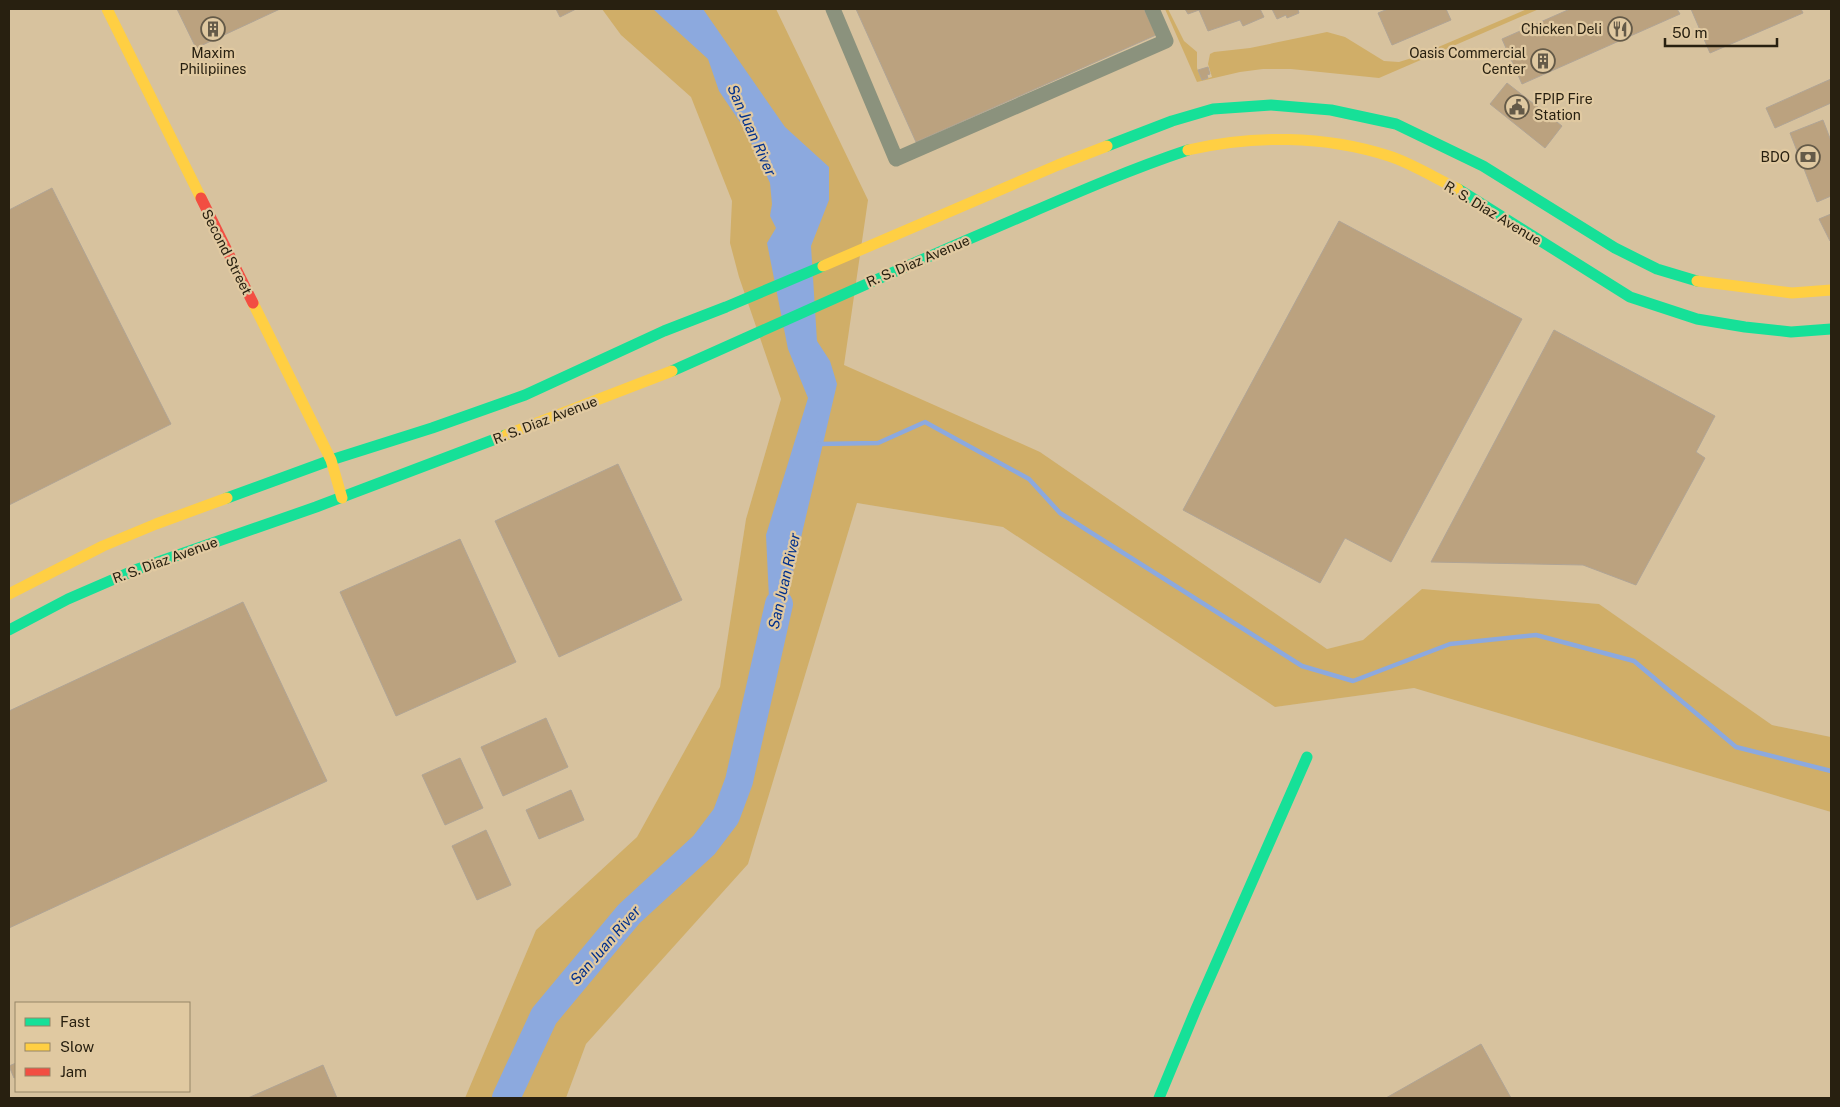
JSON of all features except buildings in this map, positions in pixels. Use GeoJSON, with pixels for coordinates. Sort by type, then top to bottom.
{"type":"FeatureCollection","features":[{"type":"Feature","properties":{"kind":"street","name":"Second Street"},"geometry":{"type":"LineString","coordinates":[[107,9],[331,460],[342,498]]}},
{"type":"Feature","properties":{"kind":"street"},"geometry":{"type":"LineString","coordinates":[[833,9],[896,158],[1166,41],[1152,9]]}},
{"type":"Feature","properties":{"kind":"street"},"geometry":{"type":"LineString","coordinates":[[9,594],[103,546],[156,524],[331,460],[432,428],[525,395],[664,331],[726,308],[882,240],[1172,121],[1213,109],[1331,110],[1396,124],[1483,166],[1615,248],[1657,270],[1701,282],[1792,294],[1831,290]]}},
{"type":"Feature","properties":{"kind":"street","name":"R. S. Diaz Avenue"},"geometry":{"type":"LineString","coordinates":[[9,630],[76,595],[127,573],[182,552],[342,498],[672,371],[1069,192],[1189,150],[1272,134],[1330,142],[1390,156],[1465,193],[1630,298],[1697,319],[1737,326],[1790,332],[1831,329]]}},
{"type":"Feature","properties":{"kind":"street"},"geometry":{"type":"LineString","coordinates":[[1159,1098],[1307,757]]}},
{"type":"Feature","properties":{"kind":"shaded area"},"geometry":{"type":"Polygon","coordinates":[[[9,9],[1831,9],[1831,737],[1772,725],[1599,604],[1422,590],[1363,640],[1327,649],[1040,452],[781,399],[746,519],[720,687],[637,837],[536,930],[465,1098],[9,1098],[9,9]]]}},
{"type":"Feature","properties":{"kind":"shaded area"},"geometry":{"type":"Polygon","coordinates":[[[602,9],[776,9],[868,200],[844,365],[1040,452],[1327,649],[1363,640],[1422,589],[1599,604],[1772,725],[1831,737],[1831,812],[1414,688],[1275,707],[1003,527],[857,503],[748,864],[586,1044],[566,1098],[465,1098],[536,930],[637,837],[720,687],[746,519],[781,399],[739,277],[730,243],[732,201],[691,97],[621,35],[602,9]]]}},
{"type":"Feature","properties":{"kind":"shaded area"},"geometry":{"type":"Polygon","coordinates":[[[1165,9],[1168,9],[1184,41],[1197,52],[1197,68],[1202,80],[1212,77],[1208,64],[1210,54],[1214,52],[1250,48],[1327,32],[1345,37],[1384,61],[1399,62],[1415,57],[1527,9],[1539,9],[1379,78],[1291,69],[1263,69],[1240,72],[1197,82],[1165,9]]]}},
{"type":"Feature","properties":{"kind":"shaded area"},"geometry":{"type":"Polygon","coordinates":[[[857,503],[1003,527],[1275,707],[1414,688],[1831,812],[1831,1098],[566,1098],[586,1044],[748,863],[857,503]]]}},
{"type":"Feature","properties":{"kind":"water"},"geometry":{"type":"Polygon","coordinates":[[[653,9],[703,9],[785,127],[829,167],[829,200],[811,246],[817,341],[830,361],[837,384],[785,606],[771,641],[766,535],[808,398],[788,349],[767,243],[776,228],[770,216],[772,204],[770,183],[744,128],[719,91],[708,59],[653,9]]]}},
{"type":"Feature","properties":{"kind":"waterway"},"geometry":{"type":"LineString","coordinates":[[818,444],[878,443],[925,422],[1029,479],[1060,513],[1302,666],[1353,681],[1450,644],[1536,635],[1634,661],[1736,747],[1831,771]]}},
{"type":"Feature","properties":{"kind":"waterway","name":"San Juan River"},"geometry":{"type":"LineString","coordinates":[[506,1098],[544,1016],[629,914],[704,845],[726,816],[739,781],[779,604]]}},
{"type":"Feature","properties":{"kind":"traffic: fast"},"geometry":{"type":"LineString","coordinates":[[1107,146],[1172,121],[1213,109],[1271,105],[1331,110],[1396,124],[1483,166],[1615,248],[1657,269],[1697,281]]}},
{"type":"Feature","properties":{"kind":"traffic: fast"},"geometry":{"type":"LineString","coordinates":[[672,371],[1066,197],[1188,150]]}},
{"type":"Feature","properties":{"kind":"traffic: fast"},"geometry":{"type":"LineString","coordinates":[[1458,189],[1630,297],[1697,319],[1745,327],[1791,332],[1831,329]]}},
{"type":"Feature","properties":{"kind":"traffic: fast"},"geometry":{"type":"LineString","coordinates":[[227,498],[331,460],[432,428],[525,395],[664,331],[823,266]]}},
{"type":"Feature","properties":{"kind":"traffic: fast"},"geometry":{"type":"LineString","coordinates":[[9,630],[68,599],[135,570],[316,507],[506,435]]}},
{"type":"Feature","properties":{"kind":"traffic: fast"},"geometry":{"type":"LineString","coordinates":[[1159,1098],[1307,757]]}},
{"type":"Feature","properties":{"kind":"traffic: slow"},"geometry":{"type":"LineString","coordinates":[[107,9],[201,198]]}},
{"type":"Feature","properties":{"kind":"traffic: slow"},"geometry":{"type":"LineString","coordinates":[[1188,150],[1213,145],[1263,140],[1314,141],[1339,144],[1397,159],[1458,189]]}},
{"type":"Feature","properties":{"kind":"traffic: slow"},"geometry":{"type":"LineString","coordinates":[[823,266],[1058,165],[1107,146]]}},
{"type":"Feature","properties":{"kind":"traffic: slow"},"geometry":{"type":"LineString","coordinates":[[1697,281],[1792,293],[1831,290]]}},
{"type":"Feature","properties":{"kind":"traffic: slow"},"geometry":{"type":"LineString","coordinates":[[253,303],[331,460],[342,498]]}},
{"type":"Feature","properties":{"kind":"traffic: slow"},"geometry":{"type":"LineString","coordinates":[[506,435],[672,371]]}},
{"type":"Feature","properties":{"kind":"traffic: slow"},"geometry":{"type":"LineString","coordinates":[[9,594],[103,546],[227,498]]}},
{"type":"Feature","properties":{"kind":"traffic: jam"},"geometry":{"type":"LineString","coordinates":[[201,198],[253,303]]}},
{"type":"Feature","properties":{"kind":"place","name":"Maxim Philipiines"},"geometry":{"type":"Point","coordinates":[213,29]}},
{"type":"Feature","properties":{"kind":"place","name":"Chicken Deli"},"geometry":{"type":"Point","coordinates":[1620,29]}},
{"type":"Feature","properties":{"kind":"place","name":"Oasis Commercial Center"},"geometry":{"type":"Point","coordinates":[1543,61]}},
{"type":"Feature","properties":{"kind":"place","name":"FPIP Fire Station"},"geometry":{"type":"Point","coordinates":[1517,107]}},
{"type":"Feature","properties":{"kind":"place","name":"BDO"},"geometry":{"type":"Point","coordinates":[1808,157]}}]}
